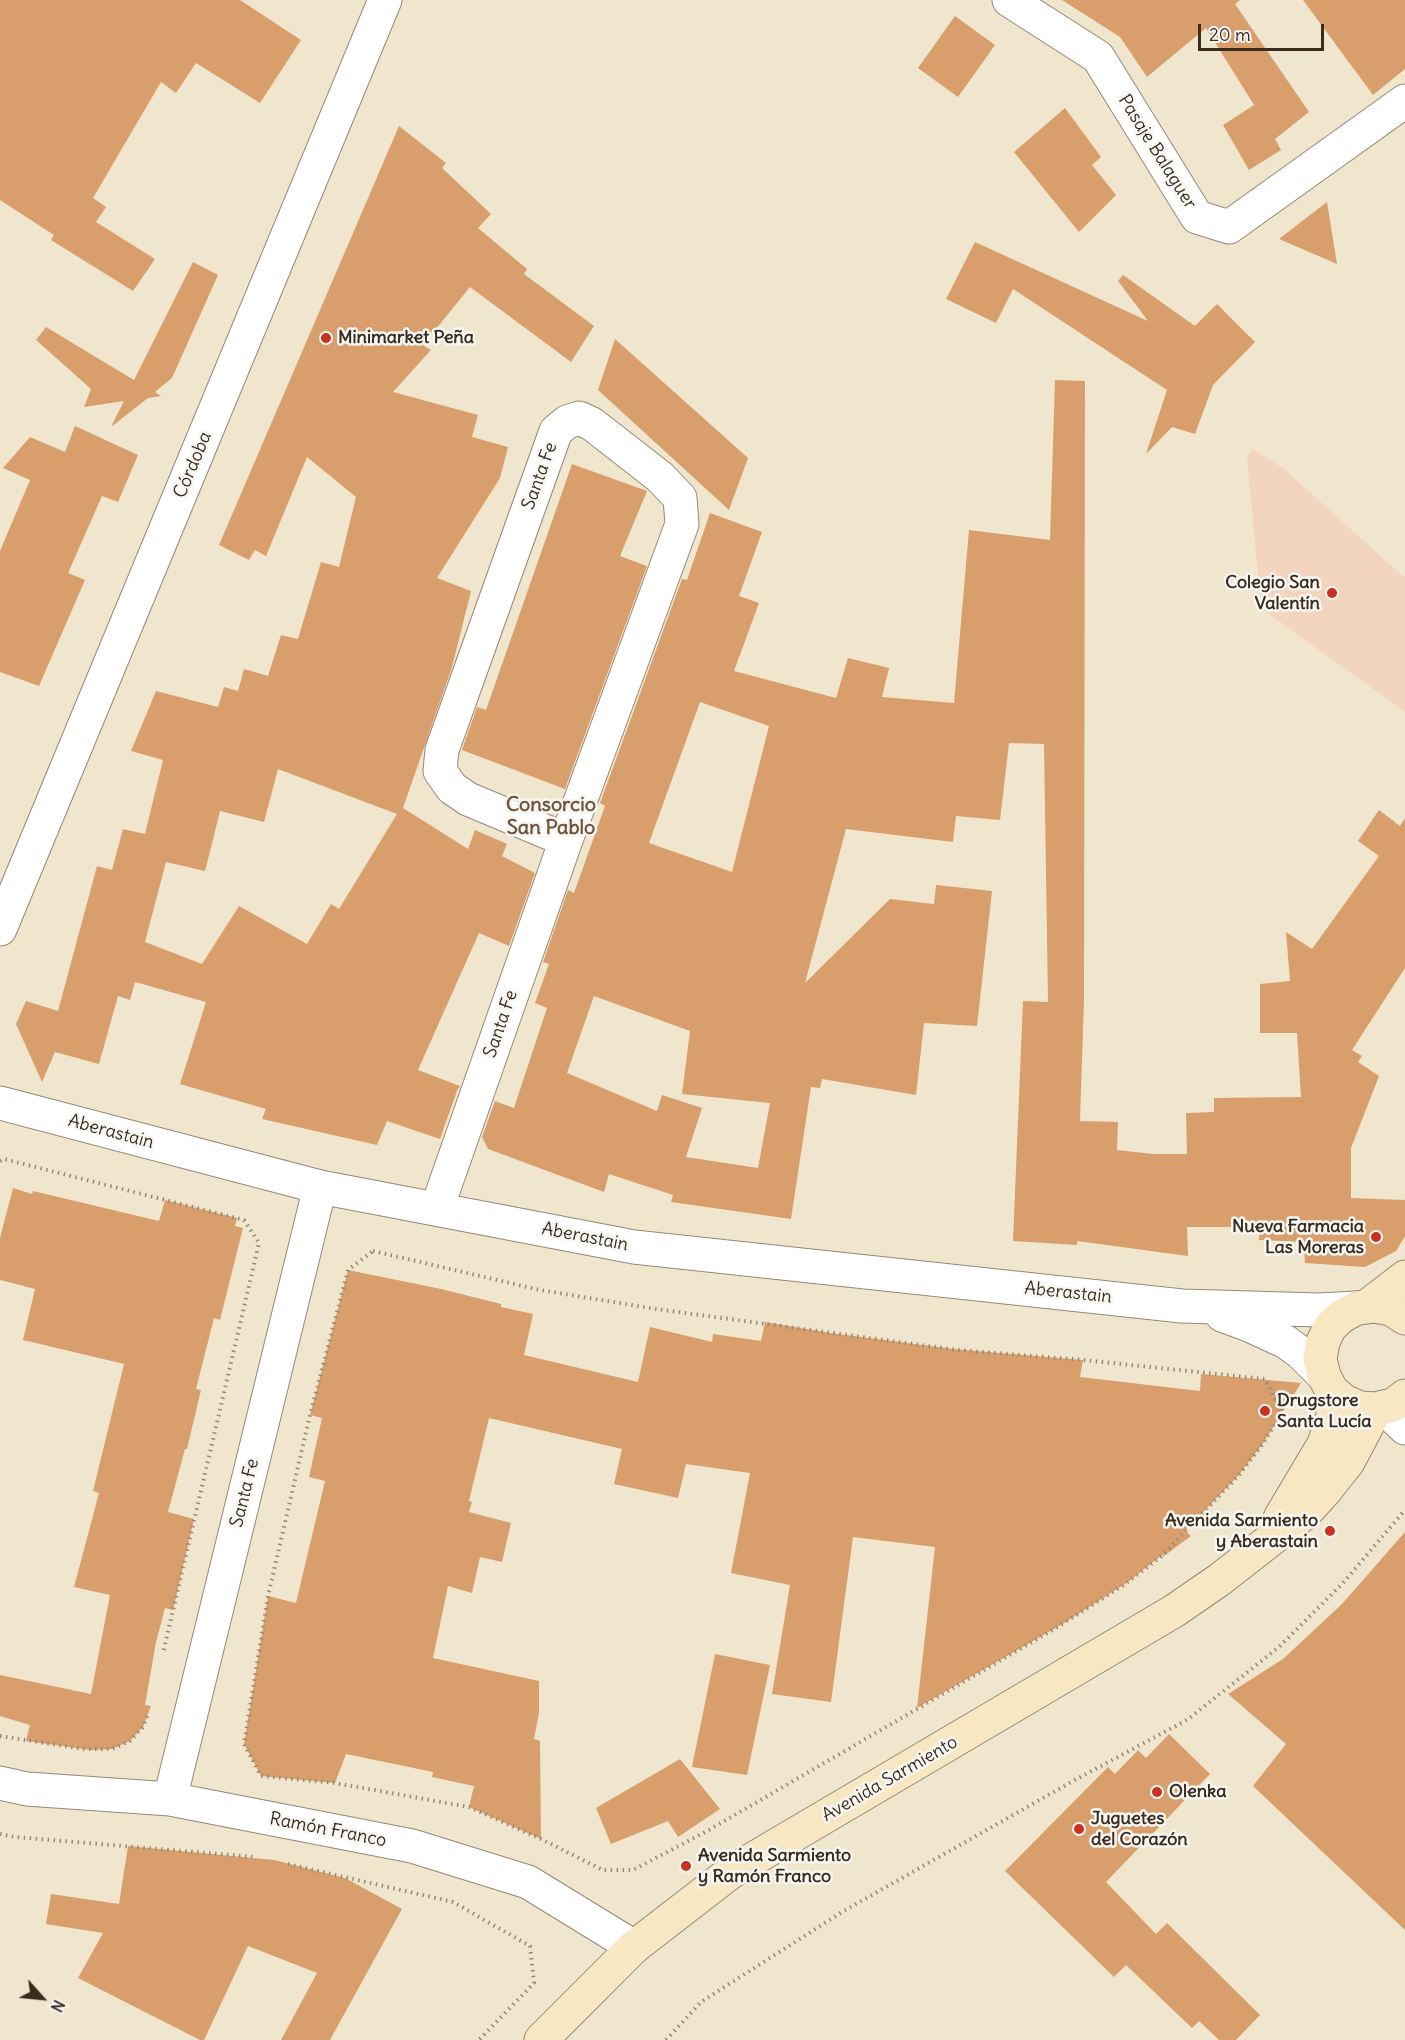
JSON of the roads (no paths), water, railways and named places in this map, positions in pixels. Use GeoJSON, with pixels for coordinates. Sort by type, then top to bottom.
{"type":"FeatureCollection","features":[{"type":"Feature","properties":{"kind":"street","name":"Córdoba"},"geometry":{"type":"LineString","coordinates":[[0,929],[385,0]]}},
{"type":"Feature","properties":{"kind":"street","name":"Pasaje Balaguer"},"geometry":{"type":"LineString","coordinates":[[1009,0],[1098,57],[1197,217],[1228,227],[1405,101]]}},
{"type":"Feature","properties":{"kind":"street","name":"Santa Fe"},"geometry":{"type":"LineString","coordinates":[[437,1208],[566,840],[682,524],[680,498],[660,477],[592,424],[579,418],[567,422],[556,431],[442,750],[440,771],[452,788],[468,799],[566,840]]}},
{"type":"Feature","properties":{"kind":"street","name":"Aberastain"},"geometry":{"type":"LineString","coordinates":[[0,1103],[320,1187],[634,1247],[1182,1306],[1319,1310],[1362,1308]]}},
{"type":"Feature","properties":{"kind":"street","name":"Santa Fe"},"geometry":{"type":"LineString","coordinates":[[170,1799],[320,1187]]}},
{"type":"Feature","properties":{"kind":"street"},"geometry":{"type":"LineString","coordinates":[[1362,1308],[1405,1277]]}},
{"type":"Feature","properties":{"kind":"street","name":"Aberastain"},"geometry":{"type":"LineString","coordinates":[[1182,1306],[1219,1314],[1273,1335],[1301,1353],[1328,1383]]}},
{"type":"Feature","properties":{"kind":"street"},"geometry":{"type":"LineString","coordinates":[[1362,1308],[1374,1306],[1391,1309],[1405,1318]]}},
{"type":"Feature","properties":{"kind":"street","name":"Avenida Sarmiento"},"geometry":{"type":"LineString","coordinates":[[1260,1546],[1291,1503],[1324,1444],[1333,1416],[1328,1383],[1320,1359],[1323,1342],[1330,1327],[1342,1316],[1362,1308]]}},
{"type":"Feature","properties":{"kind":"street"},"geometry":{"type":"LineString","coordinates":[[1328,1383],[1344,1401],[1360,1408],[1392,1410]]}},
{"type":"Feature","properties":{"kind":"street","name":"Avenida Sarmiento"},"geometry":{"type":"LineString","coordinates":[[541,2040],[634,1947],[731,1872],[1174,1611],[1219,1580],[1305,1513],[1392,1410]]}},
{"type":"Feature","properties":{"kind":"street","name":"Ramón Franco"},"geometry":{"type":"LineString","coordinates":[[0,1783],[27,1789],[170,1799],[412,1846],[528,1882],[634,1947]]}},
{"type":"Feature","properties":{"kind":"place","name":"Minimarket Peña"},"geometry":{"type":"Point","coordinates":[326,338]}},
{"type":"Feature","properties":{"kind":"place","name":"Colegio San Valentín"},"geometry":{"type":"Point","coordinates":[1332,593]}},
{"type":"Feature","properties":{"kind":"place","name":"Nueva Farmacia Las Moreras"},"geometry":{"type":"Point","coordinates":[1376,1237]}},
{"type":"Feature","properties":{"kind":"place","name":"Drugstore Santa Lucía"},"geometry":{"type":"Point","coordinates":[1265,1411]}},
{"type":"Feature","properties":{"kind":"place","name":"Avenida Sarmiento y Aberastain"},"geometry":{"type":"Point","coordinates":[1330,1531]}},
{"type":"Feature","properties":{"kind":"place","name":"Olenka"},"geometry":{"type":"Point","coordinates":[1157,1792]}},
{"type":"Feature","properties":{"kind":"place","name":"Juguetes del Corazón"},"geometry":{"type":"Point","coordinates":[1079,1829]}},
{"type":"Feature","properties":{"kind":"place","name":"Avenida Sarmiento y Ramón Franco"},"geometry":{"type":"Point","coordinates":[686,1866]}},
{"type":"Feature","properties":{"kind":"district","name":"Consorcio San Pablo"},"geometry":{"type":"Point","coordinates":[551,816]}}]}
